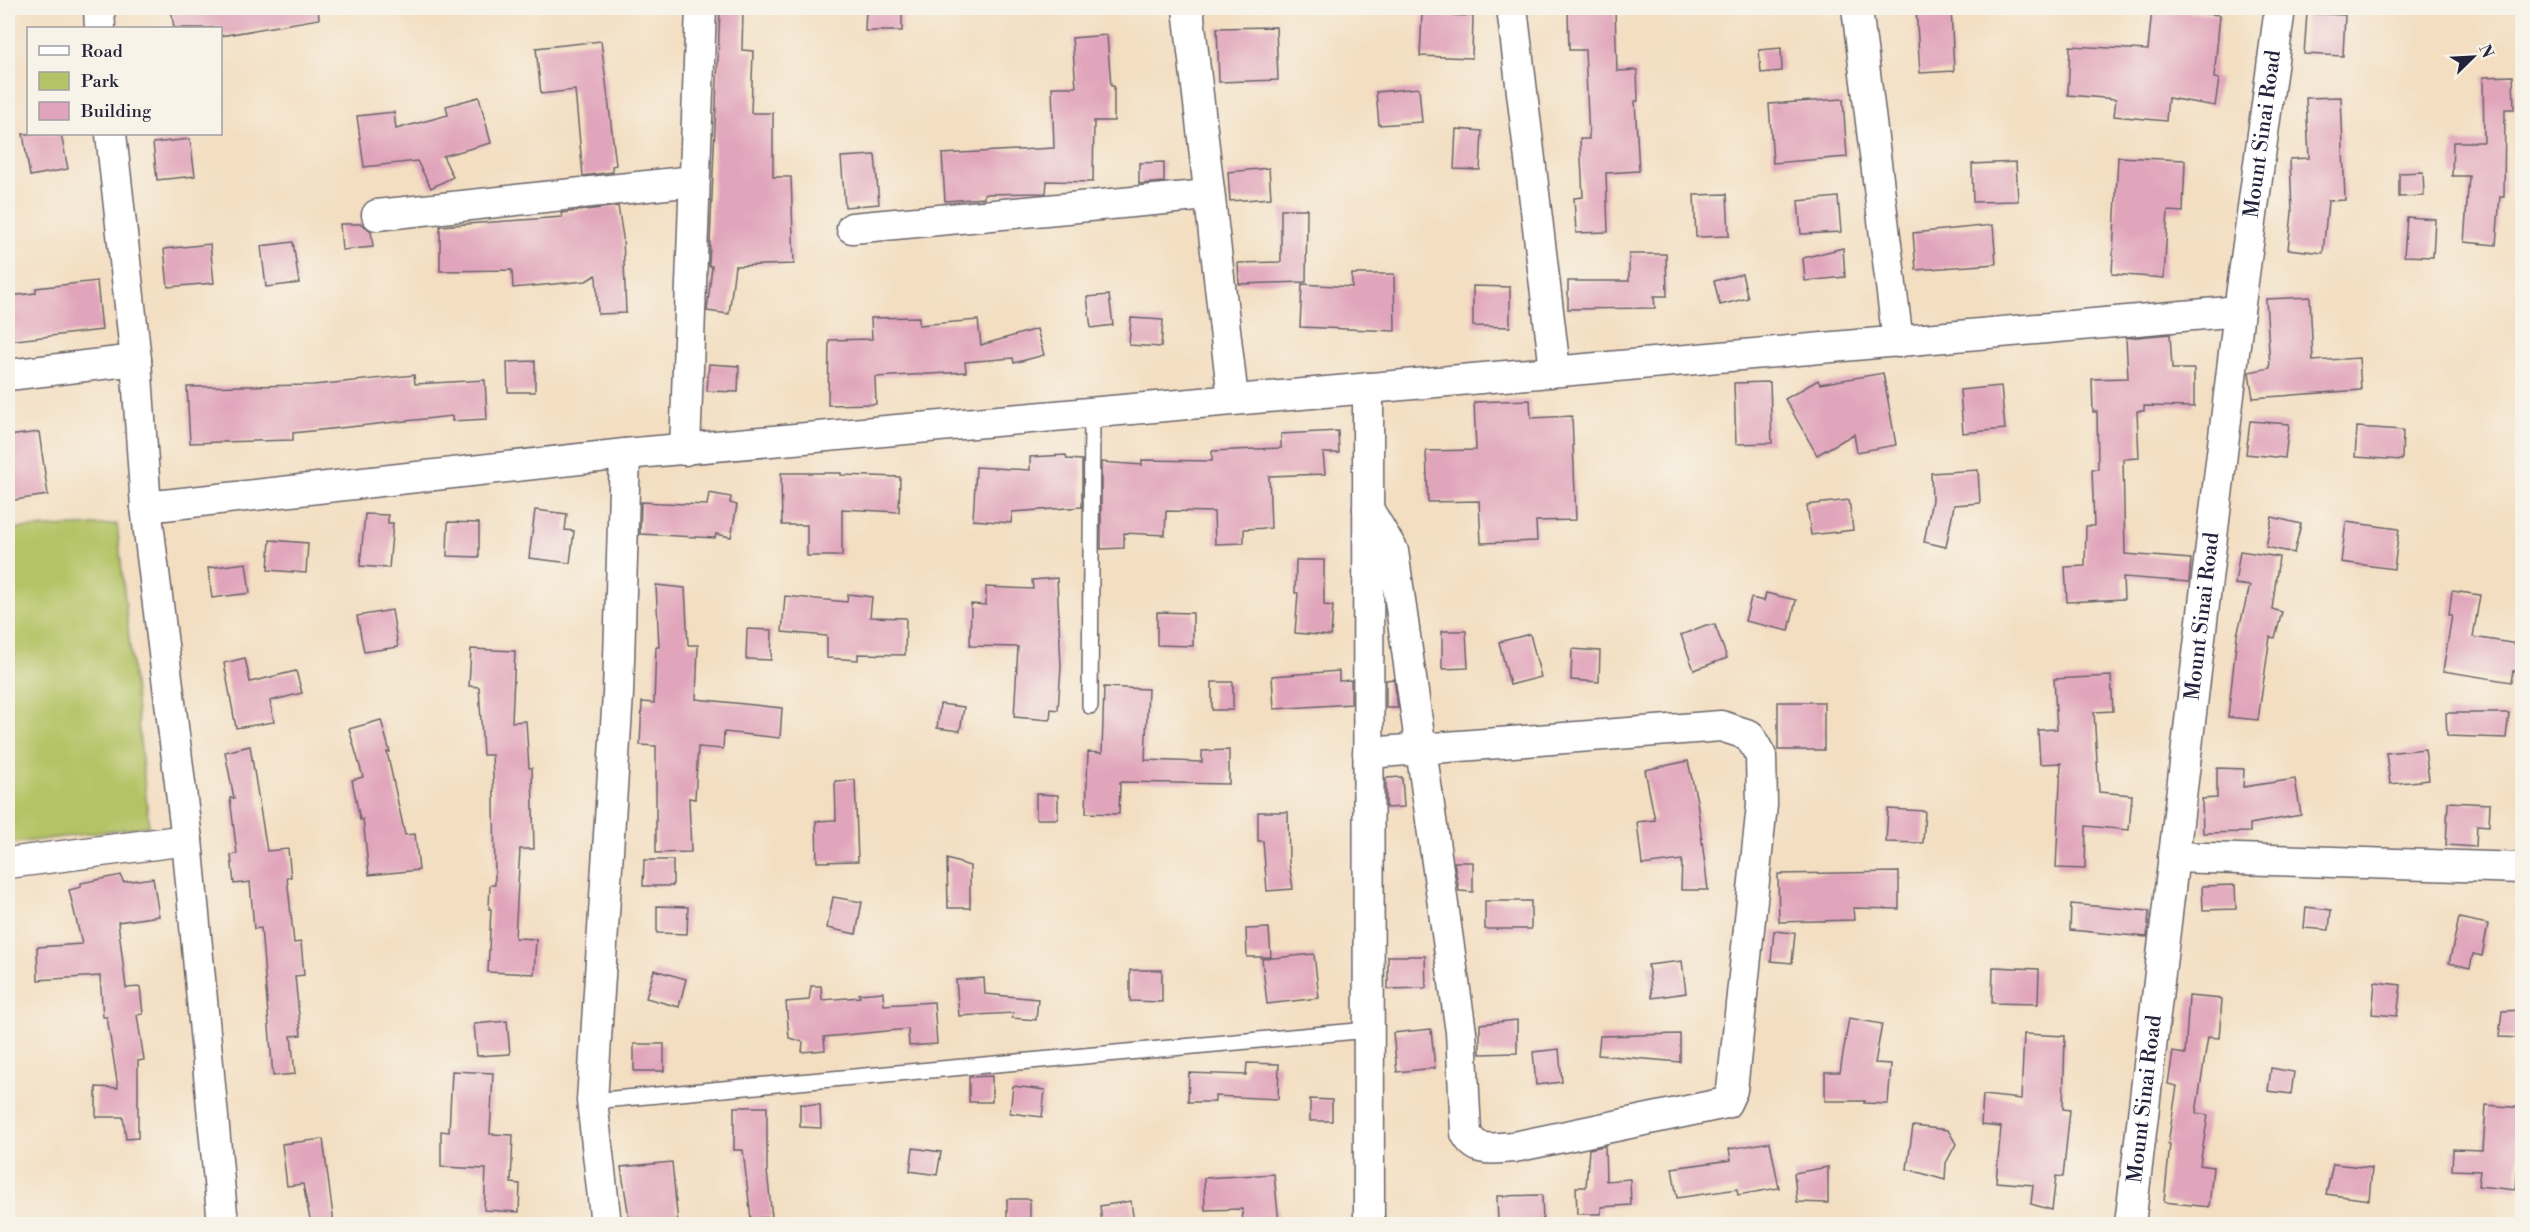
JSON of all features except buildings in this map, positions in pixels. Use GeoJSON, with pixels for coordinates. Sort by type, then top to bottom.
{"type":"FeatureCollection","features":[{"type":"Feature","properties":{"kind":"street"},"geometry":{"type":"LineString","coordinates":[[99,8],[100,27]]}},
{"type":"Feature","properties":{"kind":"street"},"geometry":{"type":"LineString","coordinates":[[685,450],[701,8]]}},
{"type":"Feature","properties":{"kind":"street"},"geometry":{"type":"LineString","coordinates":[[1188,8],[1233,399]]}},
{"type":"Feature","properties":{"kind":"street"},"geometry":{"type":"LineString","coordinates":[[1512,8],[1555,370]]}},
{"type":"Feature","properties":{"kind":"street"},"geometry":{"type":"LineString","coordinates":[[1857,8],[1898,342]]}},
{"type":"Feature","properties":{"kind":"street","name":"Mount Sinai Road"},"geometry":{"type":"LineString","coordinates":[[2130,1224],[2239,311],[2280,8]]}},
{"type":"Feature","properties":{"kind":"street"},"geometry":{"type":"LineString","coordinates":[[111,135],[136,360],[146,507],[187,840],[223,1224]]}},
{"type":"Feature","properties":{"kind":"street"},"geometry":{"type":"LineString","coordinates":[[377,215],[694,181]]}},
{"type":"Feature","properties":{"kind":"street"},"geometry":{"type":"LineString","coordinates":[[852,228],[1208,195]]}},
{"type":"Feature","properties":{"kind":"street"},"geometry":{"type":"LineString","coordinates":[[146,507],[625,454],[2239,311]]}},
{"type":"Feature","properties":{"kind":"street"},"geometry":{"type":"LineString","coordinates":[[8,375],[136,360]]}},
{"type":"Feature","properties":{"kind":"street"},"geometry":{"type":"LineString","coordinates":[[1368,388],[1369,1224]]}},
{"type":"Feature","properties":{"kind":"street"},"geometry":{"type":"LineString","coordinates":[[606,1224],[592,1101],[618,694],[625,454]]}},
{"type":"Feature","properties":{"kind":"street"},"geometry":{"type":"LineString","coordinates":[[1368,509],[1393,551],[1421,750],[1461,1032],[1466,1133],[1471,1143],[1482,1149],[1514,1147],[1725,1103],[1732,1090],[1762,805],[1761,756],[1749,735],[1721,726],[1421,750],[1368,753]]}},
{"type":"Feature","properties":{"kind":"street"},"geometry":{"type":"LineString","coordinates":[[8,862],[187,840]]}},
{"type":"Feature","properties":{"kind":"street"},"geometry":{"type":"LineString","coordinates":[[2173,857],[2523,868]]}},
{"type":"Feature","properties":{"kind":"lane"},"geometry":{"type":"LineString","coordinates":[[1090,706],[1092,412]]}},
{"type":"Feature","properties":{"kind":"lane"},"geometry":{"type":"LineString","coordinates":[[592,1101],[1368,1030]]}},
{"type":"Feature","properties":{"kind":"green space"},"geometry":{"type":"Polygon","coordinates":[[[117,524],[149,826],[8,844],[8,529],[117,524]]]}}]}
